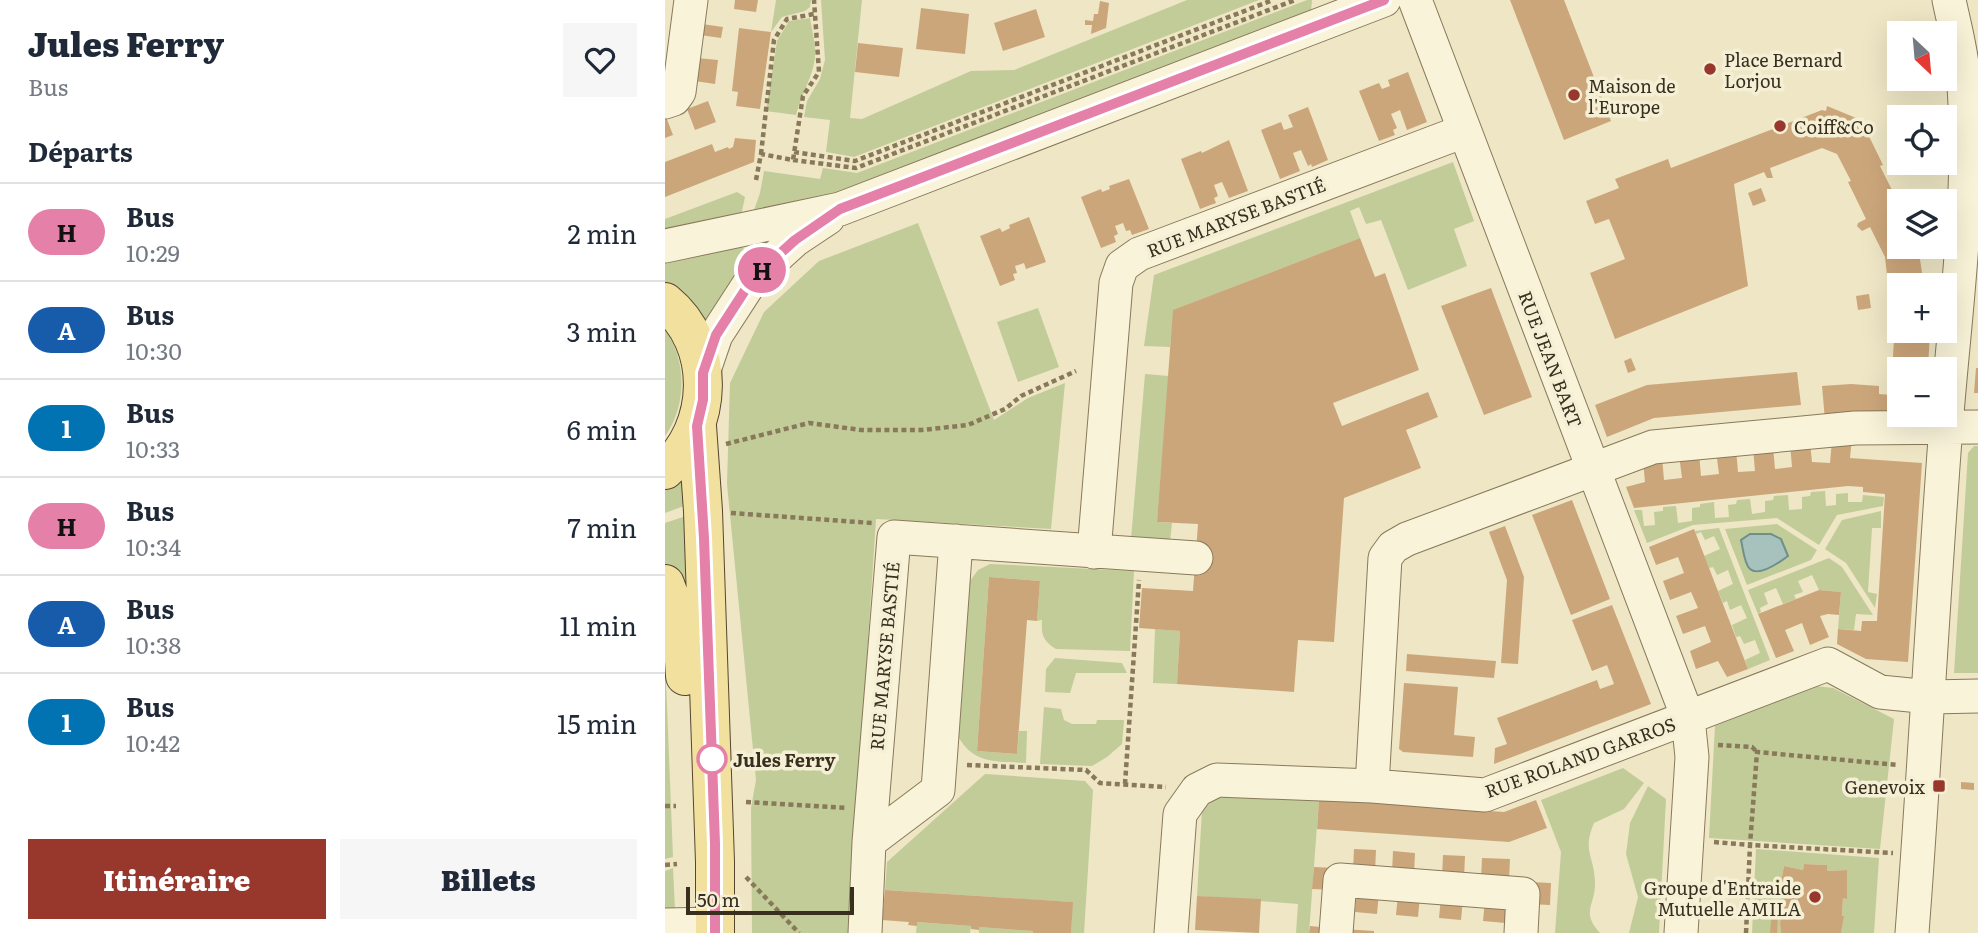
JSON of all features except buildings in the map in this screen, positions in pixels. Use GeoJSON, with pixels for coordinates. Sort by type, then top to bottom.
{"type":"FeatureCollection","features":[{"type":"Feature","properties":{"kind":"main road"},"geometry":{"type":"LineString","coordinates":[[665,302],[692,335],[703,373],[703,400],[709,435],[704,538],[715,862],[697,928]]}},
{"type":"Feature","properties":{"kind":"main road"},"geometry":{"type":"LineString","coordinates":[[665,470],[709,435]]}},
{"type":"Feature","properties":{"kind":"main road"},"geometry":{"type":"LineString","coordinates":[[665,584],[682,630],[697,928]]}},
{"type":"Feature","properties":{"kind":"street"},"geometry":{"type":"LineString","coordinates":[[665,102],[674,99],[679,92],[691,0]]}},
{"type":"Feature","properties":{"kind":"street"},"geometry":{"type":"LineString","coordinates":[[665,246],[840,209],[1384,0]]}},
{"type":"Feature","properties":{"kind":"street","name":"RUE JEAN BART"},"geometry":{"type":"LineString","coordinates":[[1415,0],[1688,718],[1692,757],[1681,933]]}},
{"type":"Feature","properties":{"kind":"street"},"geometry":{"type":"LineString","coordinates":[[1912,933],[1930,697],[1962,428],[1970,218],[1966,143],[1971,70],[1949,0]]}},
{"type":"Feature","properties":{"kind":"street","name":"RUE MARYSE BASTIÉ"},"geometry":{"type":"LineString","coordinates":[[1094,552],[1116,284],[1122,266],[1139,254],[1464,131]]}},
{"type":"Feature","properties":{"kind":"street"},"geometry":{"type":"LineString","coordinates":[[703,373],[716,335],[753,278],[795,240],[840,209]]}},
{"type":"Feature","properties":{"kind":"street"},"geometry":{"type":"LineString","coordinates":[[1372,786],[1385,558],[1393,547],[1407,539],[1653,447],[1855,428],[1962,428]]}},
{"type":"Feature","properties":{"kind":"street","name":"RUE MARYSE BASTIÉ"},"geometry":{"type":"LineString","coordinates":[[865,933],[869,842],[894,537],[1196,558]]}},
{"type":"Feature","properties":{"kind":"street"},"geometry":{"type":"LineString","coordinates":[[869,842],[939,790],[956,541]]}},
{"type":"Feature","properties":{"kind":"street","name":"RUE ROLAND GARROS"},"geometry":{"type":"LineString","coordinates":[[1171,933],[1181,814],[1196,790],[1217,780],[1372,786],[1485,795],[1828,664],[1880,692],[1930,697],[1978,696]]}},
{"type":"Feature","properties":{"kind":"street"},"geometry":{"type":"LineString","coordinates":[[1336,933],[1340,880],[1523,894],[1521,933]]}},
{"type":"Feature","properties":{"kind":"path"},"geometry":{"type":"LineString","coordinates":[[793,160],[803,96],[819,72],[814,0]]}},
{"type":"Feature","properties":{"kind":"path"},"geometry":{"type":"LineString","coordinates":[[794,152],[855,161],[1273,0]]}},
{"type":"Feature","properties":{"kind":"path"},"geometry":{"type":"LineString","coordinates":[[761,154],[856,169],[1296,0]]}},
{"type":"Feature","properties":{"kind":"path"},"geometry":{"type":"LineString","coordinates":[[756,180],[774,40],[787,19],[814,14]]}},
{"type":"Feature","properties":{"kind":"path"},"geometry":{"type":"LineString","coordinates":[[709,435],[809,423],[861,430],[968,425],[1005,409],[1021,396],[1076,371]]}},
{"type":"Feature","properties":{"kind":"path"},"geometry":{"type":"LineString","coordinates":[[726,512],[880,524]]}},
{"type":"Feature","properties":{"kind":"path"},"geometry":{"type":"LineString","coordinates":[[1125,784],[1140,569]]}},
{"type":"Feature","properties":{"kind":"path"},"geometry":{"type":"LineString","coordinates":[[1710,745],[1752,747],[1757,752],[1899,765]]}},
{"type":"Feature","properties":{"kind":"path"},"geometry":{"type":"LineString","coordinates":[[1746,933],[1757,752]]}},
{"type":"Feature","properties":{"kind":"path"},"geometry":{"type":"LineString","coordinates":[[954,765],[1086,770],[1100,783],[1167,787]]}},
{"type":"Feature","properties":{"kind":"path"},"geometry":{"type":"LineString","coordinates":[[746,802],[848,808]]}},
{"type":"Feature","properties":{"kind":"path"},"geometry":{"type":"LineString","coordinates":[[665,806],[676,806]]}},
{"type":"Feature","properties":{"kind":"path"},"geometry":{"type":"LineString","coordinates":[[1703,840],[1905,854]]}},
{"type":"Feature","properties":{"kind":"path"},"geometry":{"type":"LineString","coordinates":[[665,866],[677,864]]}},
{"type":"Feature","properties":{"kind":"path"},"geometry":{"type":"LineString","coordinates":[[746,877],[799,933]]}},
{"type":"Feature","properties":{"kind":"green space"},"geometry":{"type":"Polygon","coordinates":[[[776,0],[811,0],[810,7],[805,11],[782,17],[771,32],[776,0]]]}},
{"type":"Feature","properties":{"kind":"green space"},"geometry":{"type":"Polygon","coordinates":[[[821,0],[862,0],[850,118],[862,119],[971,71],[1014,70],[1187,0],[1259,0],[854,157],[826,152],[830,120],[804,117],[807,101],[820,79],[825,60],[821,0]]]}},
{"type":"Feature","properties":{"kind":"green space"},"geometry":{"type":"Polygon","coordinates":[[[1312,0],[1311,11],[839,197],[753,213],[764,171],[820,179],[823,168],[857,173],[1312,0]]]}},
{"type":"Feature","properties":{"kind":"green space"},"geometry":{"type":"Polygon","coordinates":[[[810,18],[815,57],[796,115],[766,111],[777,41],[789,21],[810,18]]]}},
{"type":"Feature","properties":{"kind":"green space"},"geometry":{"type":"Polygon","coordinates":[[[1453,162],[1474,221],[1454,229],[1467,266],[1408,290],[1381,220],[1366,224],[1359,207],[1350,211],[1360,238],[1174,310],[1170,347],[1144,346],[1154,275],[1453,162]]]}},
{"type":"Feature","properties":{"kind":"green space"},"geometry":{"type":"Polygon","coordinates":[[[737,192],[745,197],[741,216],[665,236],[665,219],[737,192]]]}},
{"type":"Feature","properties":{"kind":"green space"},"geometry":{"type":"Polygon","coordinates":[[[918,223],[994,420],[1028,398],[1065,383],[1051,529],[876,519],[849,933],[752,933],[751,808],[756,780],[727,484],[730,383],[764,312],[819,261],[918,223]]]}},
{"type":"Feature","properties":{"kind":"green space"},"geometry":{"type":"Polygon","coordinates":[[[741,241],[749,266],[712,320],[702,319],[665,286],[665,252],[741,241]]]}},
{"type":"Feature","properties":{"kind":"green space"},"geometry":{"type":"Polygon","coordinates":[[[1038,308],[1059,367],[1018,382],[997,322],[1038,308]]]}},
{"type":"Feature","properties":{"kind":"green space"},"geometry":{"type":"Polygon","coordinates":[[[665,329],[677,355],[681,383],[677,411],[665,436],[665,329]]]}},
{"type":"Feature","properties":{"kind":"green space"},"geometry":{"type":"Polygon","coordinates":[[[1145,374],[1169,376],[1157,522],[1172,523],[1170,542],[1131,539],[1145,374]]]}},
{"type":"Feature","properties":{"kind":"green space"},"geometry":{"type":"Polygon","coordinates":[[[1974,446],[1978,446],[1978,673],[1954,673],[1968,453],[1974,446]]]}},
{"type":"Feature","properties":{"kind":"green space"},"geometry":{"type":"Polygon","coordinates":[[[690,469],[684,506],[665,513],[665,486],[690,469]]]}},
{"type":"Feature","properties":{"kind":"green space"},"geometry":{"type":"Polygon","coordinates":[[[1825,491],[1826,506],[1836,505],[1836,494],[1848,493],[1848,502],[1862,502],[1863,495],[1884,497],[1883,506],[1837,515],[1819,545],[1777,518],[1693,525],[1647,543],[1634,510],[1642,510],[1644,526],[1655,525],[1654,512],[1663,511],[1663,507],[1676,506],[1678,523],[1692,521],[1692,508],[1700,507],[1700,504],[1714,502],[1715,518],[1729,517],[1728,505],[1736,504],[1737,500],[1750,499],[1752,514],[1765,512],[1765,501],[1773,500],[1774,496],[1788,495],[1789,510],[1802,509],[1802,497],[1810,496],[1811,492],[1825,491]]]}},
{"type":"Feature","properties":{"kind":"green space"},"geometry":{"type":"Polygon","coordinates":[[[1881,511],[1881,528],[1872,528],[1868,592],[1877,594],[1875,608],[1846,563],[1825,549],[1842,520],[1881,511]]]}},
{"type":"Feature","properties":{"kind":"green space"},"geometry":{"type":"Polygon","coordinates":[[[689,517],[689,574],[685,579],[679,580],[665,566],[665,523],[689,517]]]}},
{"type":"Feature","properties":{"kind":"green space"},"geometry":{"type":"Polygon","coordinates":[[[1777,524],[1817,550],[1811,560],[1747,585],[1725,529],[1777,524]]]}},
{"type":"Feature","properties":{"kind":"green space"},"geometry":{"type":"Polygon","coordinates":[[[1719,528],[1770,660],[1748,669],[1745,660],[1760,653],[1755,640],[1744,644],[1740,636],[1736,637],[1732,625],[1747,618],[1741,605],[1730,610],[1727,601],[1723,603],[1718,591],[1733,584],[1728,570],[1717,575],[1713,567],[1709,568],[1704,556],[1720,549],[1714,536],[1705,540],[1701,532],[1696,534],[1695,531],[1719,528]]]}},
{"type":"Feature","properties":{"kind":"green space"},"geometry":{"type":"Polygon","coordinates":[[[1829,558],[1842,567],[1873,615],[1856,614],[1854,630],[1838,629],[1841,592],[1819,590],[1812,575],[1798,581],[1803,592],[1794,595],[1796,599],[1783,604],[1776,588],[1764,593],[1768,604],[1760,608],[1761,612],[1758,614],[1748,590],[1829,558]]]}},
{"type":"Feature","properties":{"kind":"green space"},"geometry":{"type":"Polygon","coordinates":[[[990,564],[1134,571],[1130,651],[1056,649],[1044,637],[1042,620],[1037,621],[1040,581],[989,577],[977,751],[1017,754],[1019,731],[1027,731],[1026,763],[988,760],[972,753],[959,738],[970,581],[978,570],[990,564]]]}},
{"type":"Feature","properties":{"kind":"green space"},"geometry":{"type":"Polygon","coordinates":[[[1155,629],[1180,631],[1177,684],[1153,683],[1155,629]]]}},
{"type":"Feature","properties":{"kind":"green space"},"geometry":{"type":"Polygon","coordinates":[[[665,656],[673,857],[665,859],[665,656]]]}},
{"type":"Feature","properties":{"kind":"green space"},"geometry":{"type":"Polygon","coordinates":[[[1055,658],[1122,663],[1127,673],[1076,673],[1070,693],[1045,692],[1046,669],[1055,658]]]}},
{"type":"Feature","properties":{"kind":"green space"},"geometry":{"type":"Polygon","coordinates":[[[1816,686],[1833,688],[1894,719],[1880,849],[1709,838],[1715,726],[1816,686]]]}},
{"type":"Feature","properties":{"kind":"green space"},"geometry":{"type":"Polygon","coordinates":[[[1044,707],[1061,709],[1064,720],[1072,724],[1124,720],[1122,744],[1092,766],[1040,764],[1044,707]]]}},
{"type":"Feature","properties":{"kind":"green space"},"geometry":{"type":"Polygon","coordinates":[[[1623,768],[1644,783],[1624,809],[1594,823],[1589,840],[1595,882],[1590,913],[1600,933],[1555,933],[1561,852],[1541,800],[1623,768]]]}},
{"type":"Feature","properties":{"kind":"green space"},"geometry":{"type":"Polygon","coordinates":[[[985,774],[1085,781],[1093,790],[1084,933],[1071,933],[1072,902],[885,890],[887,862],[985,774]]]}},
{"type":"Feature","properties":{"kind":"green space"},"geometry":{"type":"Polygon","coordinates":[[[1648,786],[1666,799],[1659,933],[1629,933],[1638,897],[1626,854],[1630,823],[1648,786]]]}},
{"type":"Feature","properties":{"kind":"green space"},"geometry":{"type":"Polygon","coordinates":[[[1221,793],[1319,799],[1309,933],[1296,933],[1298,904],[1197,896],[1202,810],[1221,793]]]}},
{"type":"Feature","properties":{"kind":"green space"},"geometry":{"type":"Polygon","coordinates":[[[1756,849],[1879,858],[1874,933],[1841,933],[1843,898],[1847,898],[1846,870],[1827,871],[1827,865],[1804,864],[1803,870],[1784,866],[1779,894],[1784,895],[1781,933],[1752,933],[1756,849]]]}},
{"type":"Feature","properties":{"kind":"green space"},"geometry":{"type":"Polygon","coordinates":[[[673,868],[675,910],[665,916],[665,871],[673,868]]]}},
{"type":"Feature","properties":{"kind":"green space"},"geometry":{"type":"Polygon","coordinates":[[[917,922],[971,926],[970,933],[916,933],[917,922]]]}},
{"type":"Feature","properties":{"kind":"green space"},"geometry":{"type":"Polygon","coordinates":[[[979,927],[1033,931],[1033,933],[979,933],[979,927]]]}},
{"type":"Feature","properties":{"kind":"water"},"geometry":{"type":"Polygon","coordinates":[[[1750,534],[1771,534],[1781,539],[1788,556],[1764,570],[1750,569],[1745,560],[1741,540],[1750,534]]]}},
{"type":"Feature","properties":{"kind":"bus line","name":"H"},"geometry":{"type":"LineString","coordinates":[[715,933],[715,844],[704,538],[697,426],[703,400],[703,373],[716,335],[753,278],[795,240],[840,209],[1384,0]]}},
{"type":"Feature","properties":{"kind":"place","name":"Place Bernard Lorjou"},"geometry":{"type":"Point","coordinates":[1710,69]}},
{"type":"Feature","properties":{"kind":"place","name":"Maison de l'Europe"},"geometry":{"type":"Point","coordinates":[1574,95]}},
{"type":"Feature","properties":{"kind":"place","name":"Coiff&Co"},"geometry":{"type":"Point","coordinates":[1780,126]}},
{"type":"Feature","properties":{"kind":"place","name":"Jules Ferry"},"geometry":{"type":"Point","coordinates":[712,759]}},
{"type":"Feature","properties":{"kind":"place","name":"Genevoix"},"geometry":{"type":"Point","coordinates":[1939,786]}},
{"type":"Feature","properties":{"kind":"place","name":"Groupe d'Entraide Mutuelle AMILA"},"geometry":{"type":"Point","coordinates":[1815,897]}}]}
